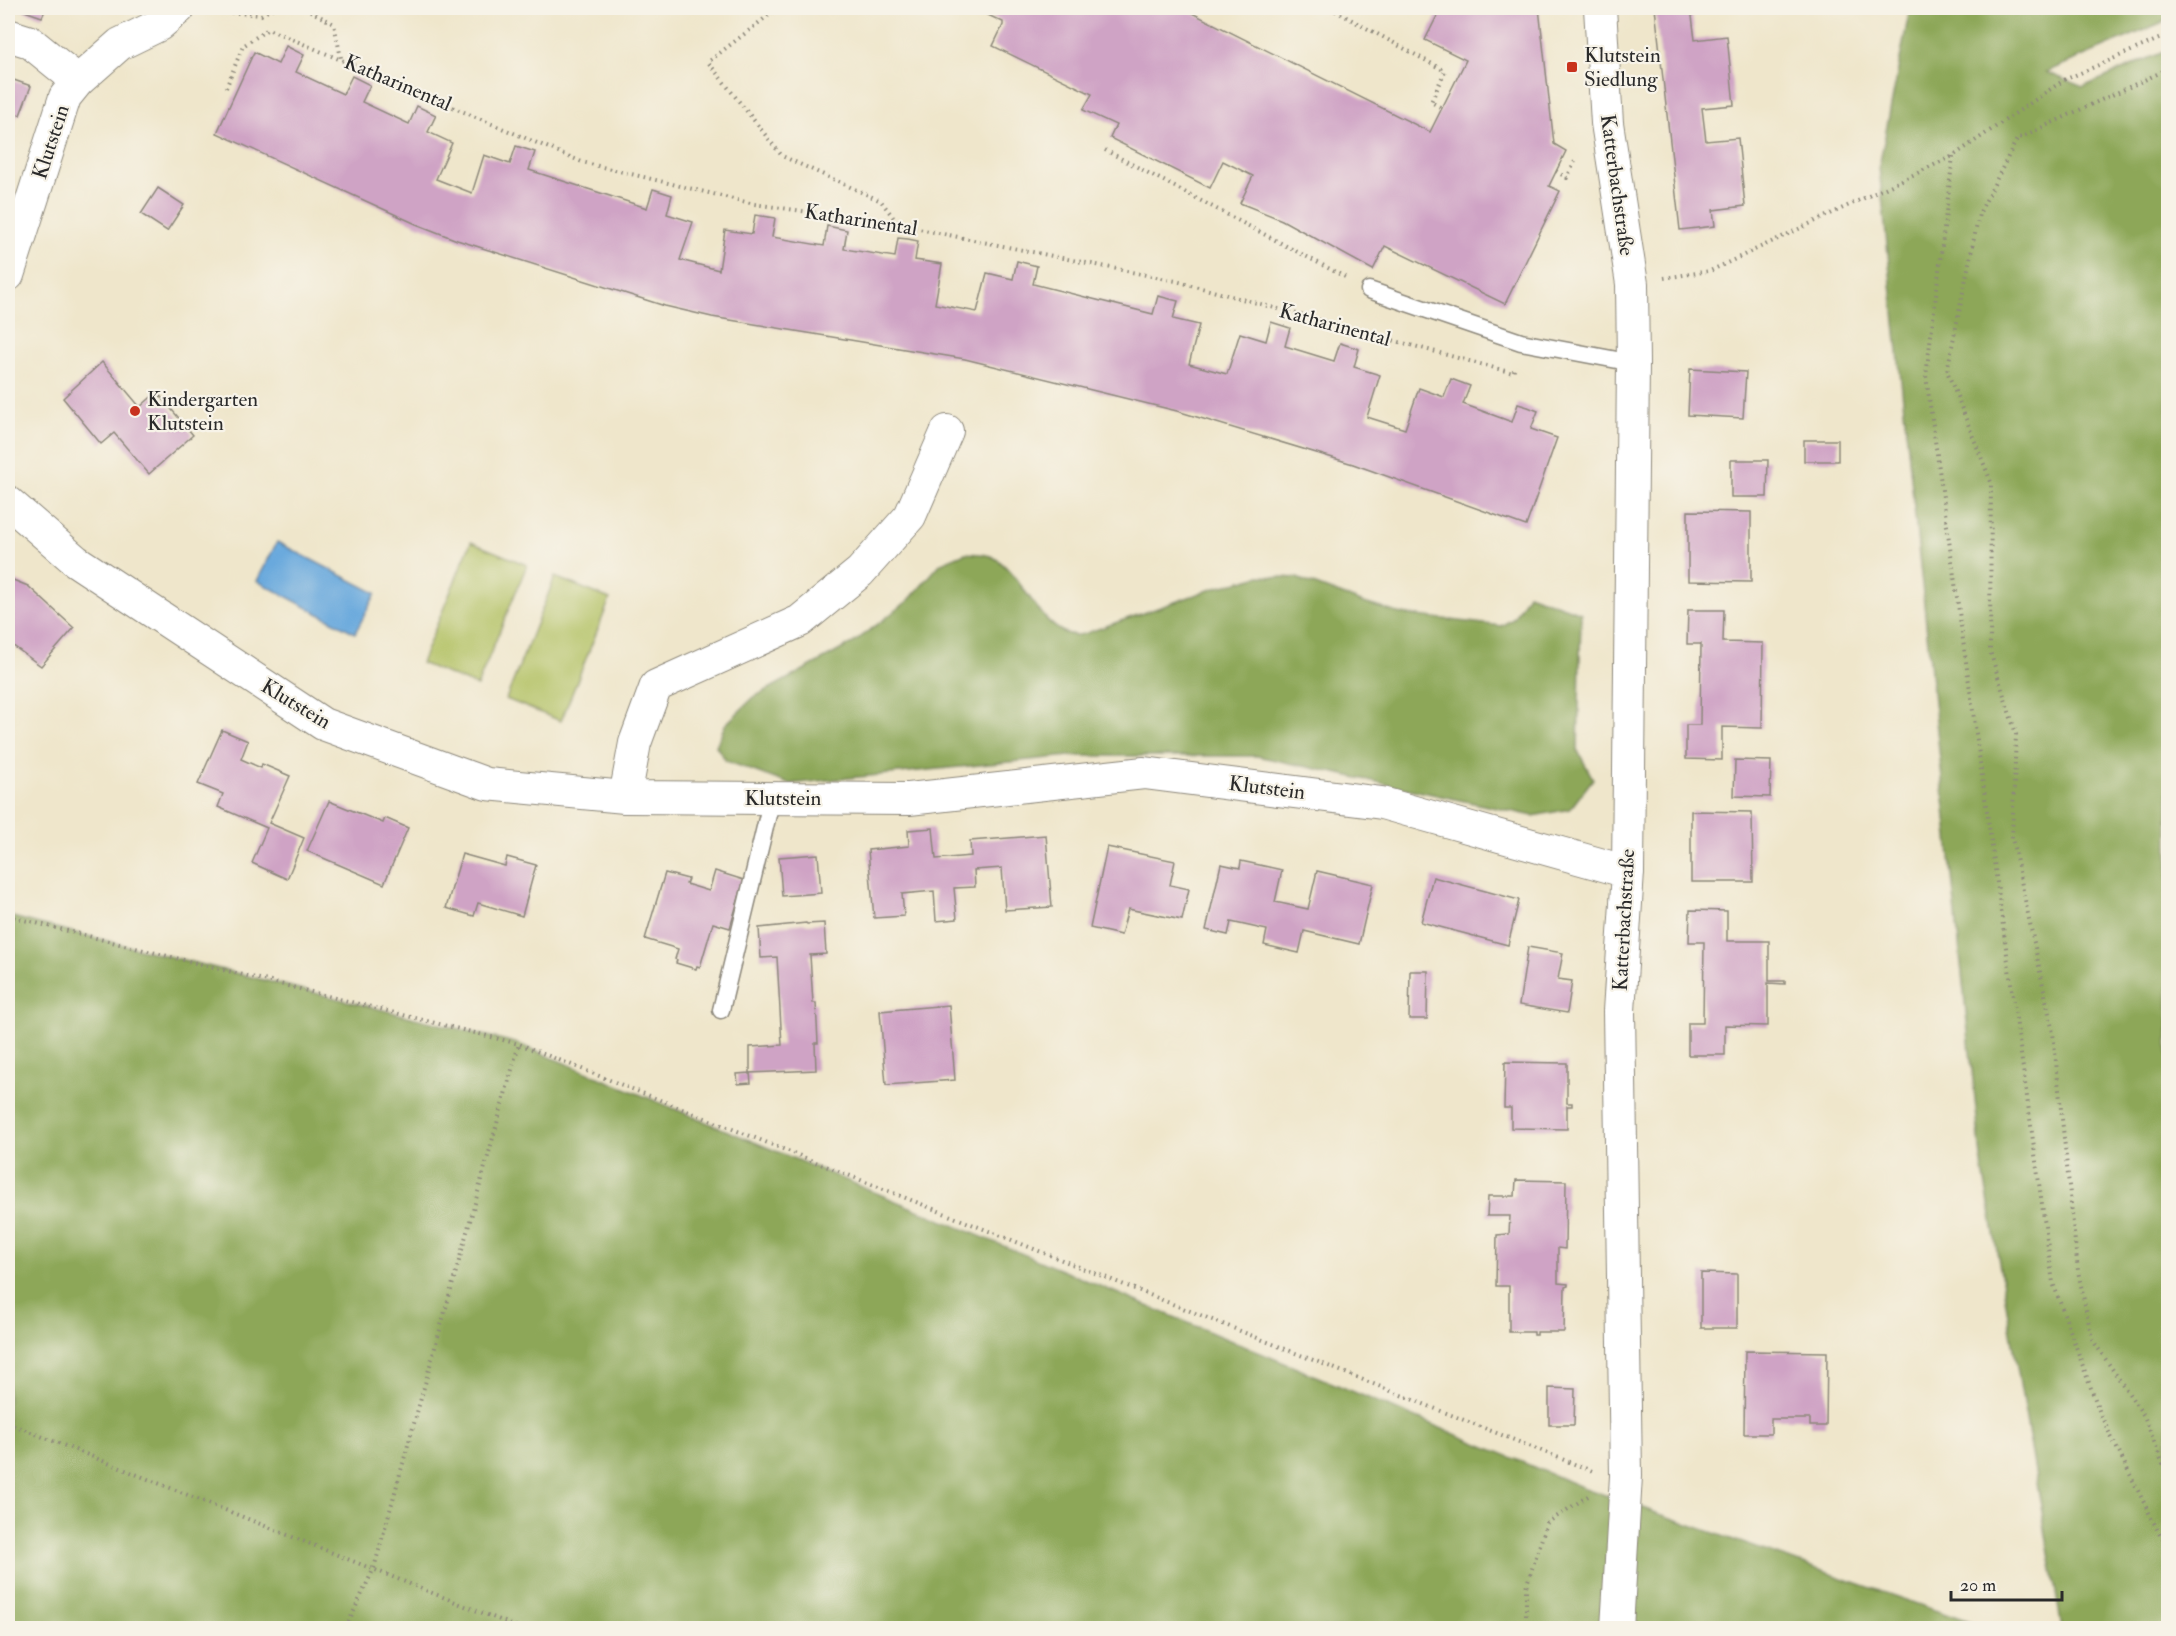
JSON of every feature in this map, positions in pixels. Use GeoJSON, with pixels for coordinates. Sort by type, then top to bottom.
{"type":"FeatureCollection","features":[{"type":"Feature","properties":{"kind":"street","name":"Klutstein"},"geometry":{"type":"LineString","coordinates":[[8,276],[65,97],[78,81],[120,44],[159,25],[179,8]]}},
{"type":"Feature","properties":{"kind":"street","name":"Katterbachstraße"},"geometry":{"type":"LineString","coordinates":[[1600,8],[1607,123],[1632,284],[1634,363],[1628,872],[1619,1011],[1617,1629]]}},
{"type":"Feature","properties":{"kind":"street","name":"Klutstein"},"geometry":{"type":"LineString","coordinates":[[8,35],[30,42],[78,81]]}},
{"type":"Feature","properties":{"kind":"street"},"geometry":{"type":"LineString","coordinates":[[625,797],[635,743],[656,686],[800,621],[860,572],[910,516],[947,432]]}},
{"type":"Feature","properties":{"kind":"street","name":"Klutstein"},"geometry":{"type":"LineString","coordinates":[[8,502],[76,561],[323,724],[487,784],[625,797],[909,799],[1144,773],[1382,803],[1628,872]]}},
{"type":"Feature","properties":{"kind":"lane"},"geometry":{"type":"LineString","coordinates":[[1369,290],[1521,342],[1634,363]]}},
{"type":"Feature","properties":{"kind":"lane"},"geometry":{"type":"LineString","coordinates":[[721,1010],[772,798]]}},
{"type":"Feature","properties":{"kind":"path"},"geometry":{"type":"LineString","coordinates":[[179,8],[261,15],[273,8]]}},
{"type":"Feature","properties":{"kind":"path"},"geometry":{"type":"LineString","coordinates":[[304,8],[334,24],[341,59]]}},
{"type":"Feature","properties":{"kind":"path"},"geometry":{"type":"LineString","coordinates":[[778,8],[708,62],[782,156],[881,201],[899,225]]}},
{"type":"Feature","properties":{"kind":"path"},"geometry":{"type":"LineString","coordinates":[[1330,8],[1445,71],[1431,102],[1442,108]]}},
{"type":"Feature","properties":{"kind":"path","name":"Katharinental"},"geometry":{"type":"LineString","coordinates":[[226,88],[243,46],[268,28],[582,162],[754,204],[899,225],[1176,281],[1514,373],[1521,342]]}},
{"type":"Feature","properties":{"kind":"path"},"geometry":{"type":"LineString","coordinates":[[1632,284],[1710,271],[1953,156],[2064,80],[2169,35]]}},
{"type":"Feature","properties":{"kind":"path"},"geometry":{"type":"LineString","coordinates":[[2169,69],[2017,139],[1979,214],[1947,371],[1991,482],[1990,651],[2016,734],[2012,838],[2053,1033],[2080,1282],[2092,1339],[2144,1416],[2169,1477]]}},
{"type":"Feature","properties":{"kind":"path","name":"Katharinental"},"geometry":{"type":"LineString","coordinates":[[1105,150],[1369,290]]}},
{"type":"Feature","properties":{"kind":"path"},"geometry":{"type":"LineString","coordinates":[[1953,156],[1926,376],[2053,1283],[2101,1416],[2160,1536],[2169,1545]]}},
{"type":"Feature","properties":{"kind":"path"},"geometry":{"type":"LineString","coordinates":[[1556,171],[1567,178]]}},
{"type":"Feature","properties":{"kind":"path"},"geometry":{"type":"LineString","coordinates":[[8,916],[519,1044],[1619,1478]]}},
{"type":"Feature","properties":{"kind":"path"},"geometry":{"type":"LineString","coordinates":[[346,1629],[374,1568],[519,1044]]}},
{"type":"Feature","properties":{"kind":"path"},"geometry":{"type":"LineString","coordinates":[[8,1423],[374,1568],[520,1629]]}},
{"type":"Feature","properties":{"kind":"path"},"geometry":{"type":"LineString","coordinates":[[1526,1629],[1526,1587],[1547,1523],[1619,1478]]}},
{"type":"Feature","properties":{"kind":"green space"},"geometry":{"type":"Polygon","coordinates":[[[1910,8],[2168,8],[2168,20],[2046,72],[2083,87],[2168,50],[2168,1628],[2062,1628],[1981,1158],[1879,167],[1910,8]]]}},
{"type":"Feature","properties":{"kind":"green space"},"geometry":{"type":"Polygon","coordinates":[[[471,542],[527,565],[477,686],[421,663],[471,542]]]}},
{"type":"Feature","properties":{"kind":"green space"},"geometry":{"type":"Polygon","coordinates":[[[965,553],[993,557],[1004,565],[1054,626],[1065,633],[1077,635],[1212,589],[1260,576],[1297,578],[1401,614],[1501,626],[1513,619],[1528,594],[1581,613],[1578,751],[1593,779],[1570,809],[1533,816],[1257,756],[1070,756],[789,784],[726,761],[716,746],[725,725],[754,697],[853,643],[909,600],[941,563],[965,553]]]}},
{"type":"Feature","properties":{"kind":"green space"},"geometry":{"type":"Polygon","coordinates":[[[555,577],[610,599],[561,721],[506,699],[555,577]]]}},
{"type":"Feature","properties":{"kind":"green space"},"geometry":{"type":"Polygon","coordinates":[[[8,916],[519,1044],[1582,1487],[1986,1628],[8,1628],[8,916]]]}},
{"type":"Feature","properties":{"kind":"water"},"geometry":{"type":"Polygon","coordinates":[[[277,542],[376,593],[355,633],[257,581],[277,542]]]}},
{"type":"Feature","properties":{"kind":"building"},"geometry":{"type":"Polygon","coordinates":[[[16,8],[46,8],[42,17],[16,8]]]}},
{"type":"Feature","properties":{"kind":"building"},"geometry":{"type":"Polygon","coordinates":[[[973,8],[1182,8],[1430,132],[1466,60],[1425,40],[1441,8],[1539,8],[1554,144],[1566,151],[1549,186],[1560,191],[1505,304],[1385,246],[1373,270],[1282,220],[1240,203],[1253,176],[1223,161],[1210,188],[1110,138],[1116,125],[1083,110],[1092,94],[993,46],[1003,22],[973,8]]]}},
{"type":"Feature","properties":{"kind":"building"},"geometry":{"type":"Polygon","coordinates":[[[1655,8],[1691,8],[1695,40],[1727,36],[1734,105],[1702,108],[1706,141],[1738,138],[1745,206],[1713,210],[1715,226],[1680,230],[1655,8]]]}},
{"type":"Feature","properties":{"kind":"building"},"geometry":{"type":"Polygon","coordinates":[[[286,46],[304,55],[296,72],[343,94],[352,76],[370,85],[362,102],[409,124],[417,106],[436,115],[428,132],[452,143],[436,179],[472,193],[484,155],[510,164],[516,146],[535,152],[529,170],[647,208],[653,189],[672,195],[667,214],[693,222],[680,260],[719,270],[725,230],[752,234],[755,215],[775,218],[772,237],[824,246],[827,226],[847,230],[844,249],[895,257],[898,238],[908,239],[918,241],[915,260],[942,264],[935,304],[977,312],[987,273],[1013,279],[1017,261],[1037,266],[1033,284],[1153,314],[1158,296],[1178,301],[1173,319],[1199,325],[1189,364],[1227,374],[1240,333],[1266,341],[1271,322],[1290,328],[1285,346],[1334,361],[1340,343],[1359,349],[1354,367],[1380,375],[1367,417],[1405,429],[1419,388],[1444,397],[1451,379],[1470,386],[1463,404],[1512,422],[1518,404],[1528,407],[1538,411],[1531,429],[1557,438],[1526,526],[1353,464],[1177,411],[965,359],[712,317],[665,306],[457,240],[416,224],[217,133],[254,52],[278,64],[286,46]]]}},
{"type":"Feature","properties":{"kind":"building"},"geometry":{"type":"Polygon","coordinates":[[[8,78],[31,86],[20,115],[17,114],[8,140],[8,78]]]}},
{"type":"Feature","properties":{"kind":"building"},"geometry":{"type":"Polygon","coordinates":[[[158,188],[184,205],[167,231],[141,214],[158,188]]]}},
{"type":"Feature","properties":{"kind":"building"},"geometry":{"type":"Polygon","coordinates":[[[102,362],[140,407],[157,392],[193,435],[149,474],[114,433],[101,444],[63,398],[102,362]]]}},
{"type":"Feature","properties":{"kind":"building"},"geometry":{"type":"Polygon","coordinates":[[[1690,369],[1746,372],[1743,418],[1688,415],[1690,369]]]}},
{"type":"Feature","properties":{"kind":"building"},"geometry":{"type":"Polygon","coordinates":[[[1804,440],[1838,440],[1838,461],[1804,461],[1804,440]]]}},
{"type":"Feature","properties":{"kind":"building"},"geometry":{"type":"Polygon","coordinates":[[[1731,460],[1768,460],[1767,497],[1731,497],[1731,460]]]}},
{"type":"Feature","properties":{"kind":"building"},"geometry":{"type":"Polygon","coordinates":[[[1688,511],[1751,512],[1751,582],[1688,581],[1688,511]]]}},
{"type":"Feature","properties":{"kind":"building"},"geometry":{"type":"Polygon","coordinates":[[[8,578],[28,586],[74,628],[41,666],[8,642],[8,578]]]}},
{"type":"Feature","properties":{"kind":"building"},"geometry":{"type":"Polygon","coordinates":[[[1688,610],[1724,610],[1723,642],[1763,643],[1762,728],[1722,727],[1722,760],[1686,759],[1686,725],[1700,725],[1701,644],[1687,644],[1688,610]]]}},
{"type":"Feature","properties":{"kind":"building"},"geometry":{"type":"Polygon","coordinates":[[[222,730],[248,741],[241,759],[261,768],[262,764],[290,776],[269,823],[304,838],[287,879],[252,863],[267,828],[218,807],[223,794],[198,784],[222,730]]]}},
{"type":"Feature","properties":{"kind":"building"},"geometry":{"type":"Polygon","coordinates":[[[1735,760],[1771,761],[1770,797],[1734,796],[1735,760]]]}},
{"type":"Feature","properties":{"kind":"building"},"geometry":{"type":"Polygon","coordinates":[[[329,801],[383,823],[385,818],[408,828],[384,884],[307,851],[329,801]]]}},
{"type":"Feature","properties":{"kind":"building"},"geometry":{"type":"Polygon","coordinates":[[[1691,811],[1752,812],[1753,882],[1691,882],[1691,811]]]}},
{"type":"Feature","properties":{"kind":"building"},"geometry":{"type":"Polygon","coordinates":[[[933,828],[936,859],[971,856],[970,841],[1046,835],[1052,907],[1005,910],[1002,868],[974,870],[975,887],[954,888],[957,919],[936,921],[934,891],[902,894],[904,916],[874,918],[868,850],[909,846],[908,830],[933,828]]]}},
{"type":"Feature","properties":{"kind":"building"},"geometry":{"type":"Polygon","coordinates":[[[1107,847],[1175,861],[1170,885],[1189,889],[1182,920],[1128,909],[1121,935],[1090,928],[1107,847]]]}},
{"type":"Feature","properties":{"kind":"building"},"geometry":{"type":"Polygon","coordinates":[[[462,854],[505,866],[507,857],[536,865],[522,916],[478,903],[474,916],[446,908],[462,854]]]}},
{"type":"Feature","properties":{"kind":"building"},"geometry":{"type":"Polygon","coordinates":[[[818,854],[821,893],[782,896],[779,857],[818,854]]]}},
{"type":"Feature","properties":{"kind":"building"},"geometry":{"type":"Polygon","coordinates":[[[1241,861],[1282,870],[1275,902],[1308,909],[1317,871],[1373,884],[1359,944],[1304,931],[1299,953],[1264,945],[1267,930],[1231,922],[1228,935],[1206,930],[1221,864],[1240,868],[1241,861]]]}},
{"type":"Feature","properties":{"kind":"building"},"geometry":{"type":"Polygon","coordinates":[[[715,871],[744,880],[730,928],[713,923],[700,967],[697,966],[696,969],[676,963],[678,949],[645,939],[665,873],[688,879],[686,884],[709,891],[715,871]]]}},
{"type":"Feature","properties":{"kind":"building"},"geometry":{"type":"Polygon","coordinates":[[[1433,877],[1519,900],[1508,945],[1421,922],[1433,877]]]}},
{"type":"Feature","properties":{"kind":"building"},"geometry":{"type":"Polygon","coordinates":[[[1690,910],[1727,911],[1727,941],[1769,941],[1769,981],[1785,981],[1785,984],[1768,983],[1768,1026],[1725,1025],[1725,1055],[1688,1055],[1688,1023],[1703,1023],[1704,942],[1689,942],[1690,910]]]}},
{"type":"Feature","properties":{"kind":"building"},"geometry":{"type":"Polygon","coordinates":[[[824,923],[826,954],[810,955],[813,1003],[816,1003],[818,1043],[815,1043],[816,1070],[750,1073],[750,1047],[782,1045],[777,957],[761,958],[759,928],[824,923]]]}},
{"type":"Feature","properties":{"kind":"building"},"geometry":{"type":"Polygon","coordinates":[[[1528,947],[1563,953],[1558,979],[1572,981],[1567,1013],[1519,1005],[1528,947]]]}},
{"type":"Feature","properties":{"kind":"building"},"geometry":{"type":"Polygon","coordinates":[[[1410,971],[1428,971],[1427,1019],[1409,1019],[1410,971]]]}},
{"type":"Feature","properties":{"kind":"building"},"geometry":{"type":"Polygon","coordinates":[[[949,1005],[955,1080],[886,1085],[880,1011],[949,1005]]]}},
{"type":"Feature","properties":{"kind":"building"},"geometry":{"type":"Polygon","coordinates":[[[1505,1062],[1567,1063],[1567,1103],[1572,1103],[1572,1106],[1567,1106],[1567,1129],[1511,1128],[1511,1108],[1504,1108],[1505,1062]]]}},
{"type":"Feature","properties":{"kind":"building"},"geometry":{"type":"Polygon","coordinates":[[[750,1073],[751,1083],[738,1084],[737,1074],[750,1073]]]}},
{"type":"Feature","properties":{"kind":"building"},"geometry":{"type":"Polygon","coordinates":[[[1516,1180],[1566,1181],[1565,1249],[1558,1248],[1558,1283],[1568,1284],[1565,1287],[1564,1332],[1537,1332],[1537,1335],[1534,1335],[1534,1332],[1509,1332],[1509,1286],[1496,1286],[1497,1235],[1509,1234],[1510,1216],[1487,1216],[1488,1196],[1515,1196],[1516,1180]]]}},
{"type":"Feature","properties":{"kind":"building"},"geometry":{"type":"Polygon","coordinates":[[[1701,1273],[1737,1274],[1737,1328],[1701,1328],[1701,1273]]]}},
{"type":"Feature","properties":{"kind":"building"},"geometry":{"type":"Polygon","coordinates":[[[1745,1351],[1827,1352],[1826,1426],[1810,1426],[1810,1419],[1771,1419],[1771,1434],[1744,1434],[1745,1351]]]}},
{"type":"Feature","properties":{"kind":"building"},"geometry":{"type":"Polygon","coordinates":[[[1549,1388],[1575,1389],[1574,1425],[1549,1425],[1549,1388]]]}},
{"type":"Feature","properties":{"kind":"place","name":"Klutstein Siedlung"},"geometry":{"type":"Point","coordinates":[1572,67]}},
{"type":"Feature","properties":{"kind":"place","name":"Kindergarten Klutstein"},"geometry":{"type":"Point","coordinates":[135,411]}}]}
